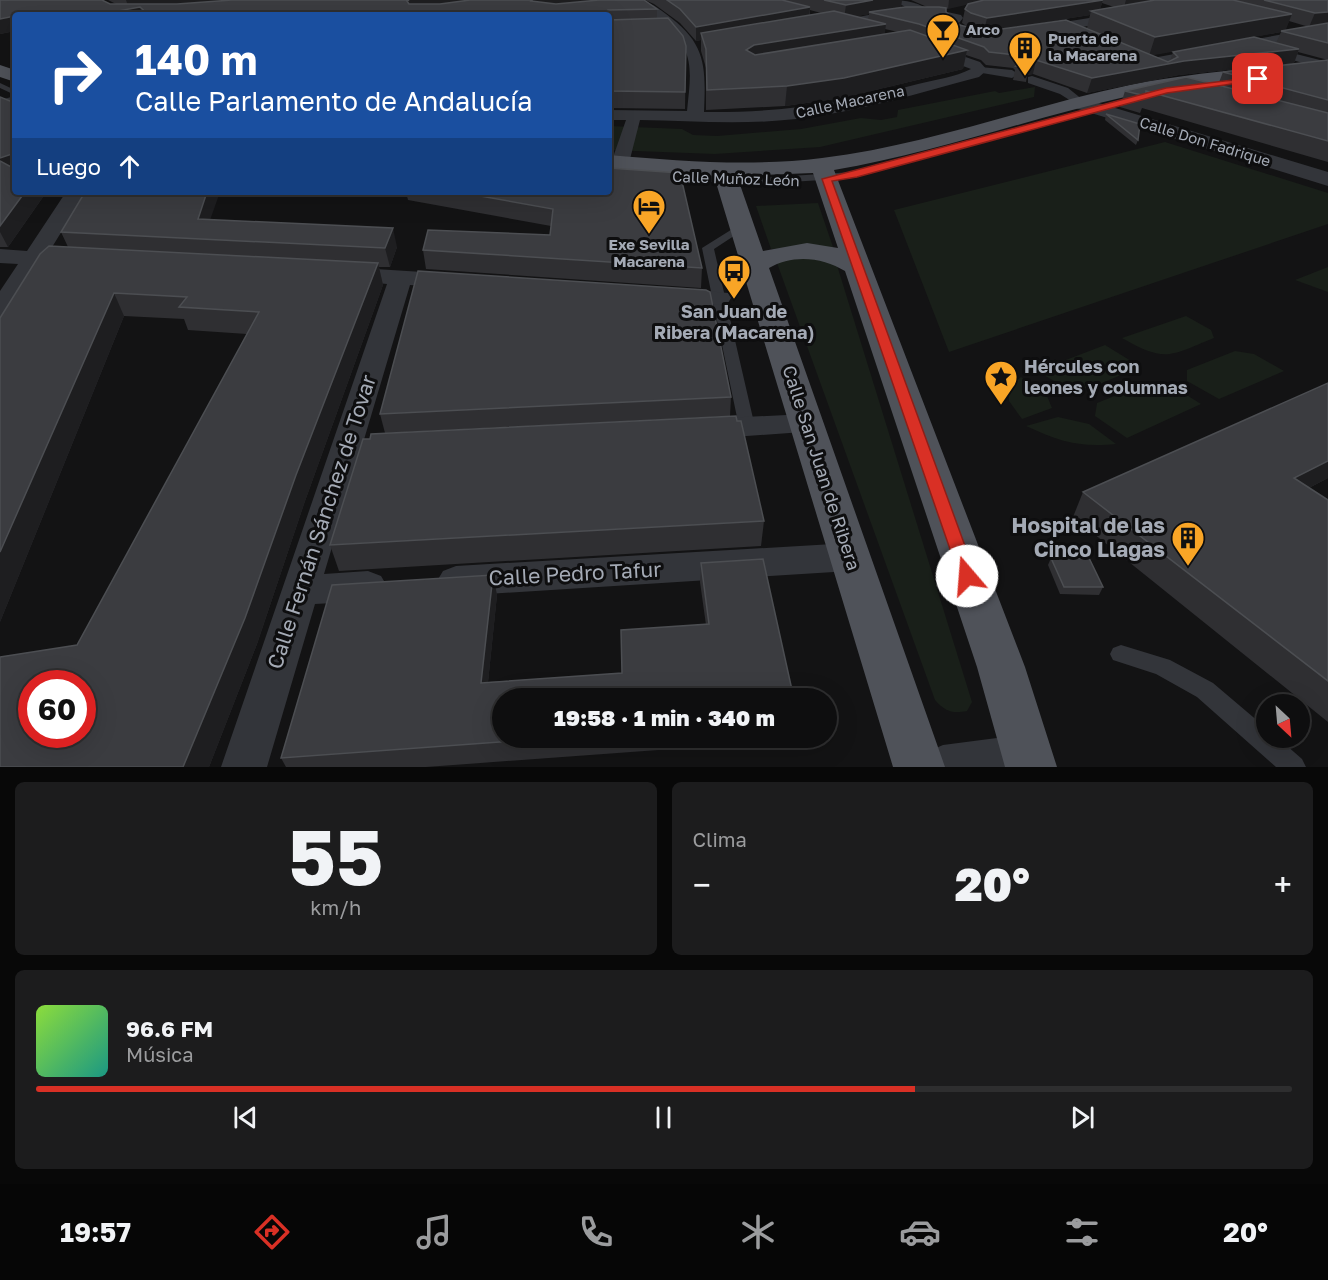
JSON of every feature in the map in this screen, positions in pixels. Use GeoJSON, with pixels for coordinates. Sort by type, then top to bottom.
{"type":"FeatureCollection","features":[{"type":"Feature","properties":{"kind":"main road","name":"Calle Muñoz León"},"geometry":{"type":"LineString","coordinates":[[613,166],[725,175],[824,172],[953,138],[1090,106],[1104,97],[1184,84],[1328,68]]}},
{"type":"Feature","properties":{"kind":"main road"},"geometry":{"type":"LineString","coordinates":[[824,172],[1001,667],[1030,761]]}},
{"type":"Feature","properties":{"kind":"main road","name":"Calle San Juan de Ribera"},"geometry":{"type":"LineString","coordinates":[[725,175],[919,767]]}},
{"type":"Feature","properties":{"kind":"main road"},"geometry":{"type":"LineString","coordinates":[[755,265],[776,255],[810,252],[839,256],[858,267]]}},
{"type":"Feature","properties":{"kind":"street"},"geometry":{"type":"LineString","coordinates":[[895,0],[918,7],[927,13]]}},
{"type":"Feature","properties":{"kind":"street"},"geometry":{"type":"LineString","coordinates":[[637,3],[673,26],[697,46],[695,117]]}},
{"type":"Feature","properties":{"kind":"street"},"geometry":{"type":"LineString","coordinates":[[1030,31],[1135,14],[1099,8]]}},
{"type":"Feature","properties":{"kind":"street"},"geometry":{"type":"LineString","coordinates":[[948,15],[970,10]]}},
{"type":"Feature","properties":{"kind":"street"},"geometry":{"type":"LineString","coordinates":[[842,24],[902,12],[927,13],[957,18],[951,23],[962,32],[990,37]]}},
{"type":"Feature","properties":{"kind":"street"},"geometry":{"type":"LineString","coordinates":[[824,20],[875,33]]}},
{"type":"Feature","properties":{"kind":"street"},"geometry":{"type":"LineString","coordinates":[[1280,24],[1328,37]]}},
{"type":"Feature","properties":{"kind":"street"},"geometry":{"type":"LineString","coordinates":[[652,27],[673,26]]}},
{"type":"Feature","properties":{"kind":"street"},"geometry":{"type":"LineString","coordinates":[[1065,27],[1085,36]]}},
{"type":"Feature","properties":{"kind":"street"},"geometry":{"type":"LineString","coordinates":[[1209,93],[1184,84],[1142,61],[1328,30]]}},
{"type":"Feature","properties":{"kind":"street"},"geometry":{"type":"LineString","coordinates":[[912,42],[975,65],[980,70],[1012,74]]}},
{"type":"Feature","properties":{"kind":"street"},"geometry":{"type":"LineString","coordinates":[[1245,45],[1328,68]]}},
{"type":"Feature","properties":{"kind":"street","name":"Calle Macarena"},"geometry":{"type":"LineString","coordinates":[[612,115],[633,118],[768,117],[835,109],[974,74],[980,70]]}},
{"type":"Feature","properties":{"kind":"street"},"geometry":{"type":"LineString","coordinates":[[1032,80],[1064,91],[1090,106]]}},
{"type":"Feature","properties":{"kind":"street","name":"Calle Don Fadrique"},"geometry":{"type":"LineString","coordinates":[[1090,106],[1328,179]]}},
{"type":"Feature","properties":{"kind":"street"},"geometry":{"type":"LineString","coordinates":[[613,166],[633,118]]}},
{"type":"Feature","properties":{"kind":"street"},"geometry":{"type":"LineString","coordinates":[[0,310],[74,195]]}},
{"type":"Feature","properties":{"kind":"street"},"geometry":{"type":"LineString","coordinates":[[0,256],[104,261]]}},
{"type":"Feature","properties":{"kind":"street"},"geometry":{"type":"LineString","coordinates":[[318,273],[472,282]]}},
{"type":"Feature","properties":{"kind":"street","name":"Calle Fernán Sánchez de Tovar"},"geometry":{"type":"LineString","coordinates":[[244,767],[401,277]]}},
{"type":"Feature","properties":{"kind":"street"},"geometry":{"type":"LineString","coordinates":[[648,293],[719,298]]}},
{"type":"Feature","properties":{"kind":"street"},"geometry":{"type":"LineString","coordinates":[[676,430],[807,423]]}},
{"type":"Feature","properties":{"kind":"street"},"geometry":{"type":"LineString","coordinates":[[346,447],[382,445]]}},
{"type":"Feature","properties":{"kind":"street","name":"Calle Pedro Tafur"},"geometry":{"type":"LineString","coordinates":[[301,590],[850,557]]}},
{"type":"Feature","properties":{"kind":"street"},"geometry":{"type":"LineString","coordinates":[[943,767],[1030,761]]}},
{"type":"Feature","properties":{"kind":"lane"},"geometry":{"type":"LineString","coordinates":[[742,226],[708,248],[747,427]]}},
{"type":"Feature","properties":{"kind":"lane"},"geometry":{"type":"LineString","coordinates":[[1121,654],[1162,667],[1205,690],[1294,767]]}},
{"type":"Feature","properties":{"kind":"shaded area"},"geometry":{"type":"Polygon","coordinates":[[[1035,87],[1034,97],[820,147],[715,154],[612,150],[612,126],[682,129],[693,135],[717,136],[801,129],[861,118],[881,120],[897,117],[898,110],[995,91],[999,93],[1035,87]]]}},
{"type":"Feature","properties":{"kind":"shaded area"},"geometry":{"type":"Polygon","coordinates":[[[1165,142],[1328,193],[1328,224],[949,352],[894,210],[1165,142]]]}},
{"type":"Feature","properties":{"kind":"shaded area"},"geometry":{"type":"Polygon","coordinates":[[[818,203],[833,247],[771,249],[756,206],[818,203]]]}},
{"type":"Feature","properties":{"kind":"shaded area"},"geometry":{"type":"Polygon","coordinates":[[[792,256],[836,262],[972,702],[967,711],[949,711],[935,700],[777,263],[792,256]]]}},
{"type":"Feature","properties":{"kind":"shaded area"},"geometry":{"type":"Polygon","coordinates":[[[1328,267],[1328,292],[1295,280],[1328,267]]]}},
{"type":"Feature","properties":{"kind":"shaded area"},"geometry":{"type":"Polygon","coordinates":[[[1186,316],[1211,330],[1214,338],[1177,353],[1159,354],[1122,338],[1186,316]]]}},
{"type":"Feature","properties":{"kind":"shaded area"},"geometry":{"type":"Polygon","coordinates":[[[1105,345],[1131,361],[1133,370],[1085,388],[1065,386],[1037,371],[1105,345]]]}},
{"type":"Feature","properties":{"kind":"shaded area"},"geometry":{"type":"Polygon","coordinates":[[[1235,351],[1254,354],[1284,371],[1219,399],[1187,381],[1187,370],[1235,351]]]}},
{"type":"Feature","properties":{"kind":"shaded area"},"geometry":{"type":"Polygon","coordinates":[[[1021,377],[1047,396],[1052,408],[1022,419],[1009,401],[1008,389],[1021,377]]]}},
{"type":"Feature","properties":{"kind":"shaded area"},"geometry":{"type":"Polygon","coordinates":[[[1150,382],[1172,386],[1201,404],[1127,438],[1095,416],[1097,403],[1150,382]]]}},
{"type":"Feature","properties":{"kind":"shaded area"},"geometry":{"type":"Polygon","coordinates":[[[1058,417],[1089,424],[1116,444],[1091,445],[1070,442],[1026,426],[1058,417]]]}},
{"type":"Feature","properties":{"kind":"building"},"geometry":{"type":"Polygon","coordinates":[[[0,0],[102,0],[110,4],[177,4],[232,0],[409,0],[407,1],[409,4],[440,4],[470,0],[532,0],[556,4],[599,0],[644,0],[657,9],[608,10],[608,12],[146,12],[140,7],[112,12],[12,12],[12,17],[0,19],[0,0]]]}},
{"type":"Feature","properties":{"kind":"building"},"geometry":{"type":"Polygon","coordinates":[[[667,0],[782,0],[810,7],[696,27],[680,9],[667,0]]]}},
{"type":"Feature","properties":{"kind":"building"},"geometry":{"type":"Polygon","coordinates":[[[824,0],[873,0],[846,5],[824,0]]]}},
{"type":"Feature","properties":{"kind":"building"},"geometry":{"type":"Polygon","coordinates":[[[984,0],[1103,0],[987,18],[965,9],[968,4],[984,0]]]}},
{"type":"Feature","properties":{"kind":"building"},"geometry":{"type":"Polygon","coordinates":[[[1155,0],[1233,0],[1292,14],[1155,37],[1091,11],[1155,0]]]}},
{"type":"Feature","properties":{"kind":"building"},"geometry":{"type":"Polygon","coordinates":[[[1264,0],[1328,0],[1328,12],[1315,13],[1264,0]]]}},
{"type":"Feature","properties":{"kind":"building"},"geometry":{"type":"Polygon","coordinates":[[[905,7],[946,8],[946,12],[959,25],[987,31],[1066,20],[1168,62],[1178,57],[1173,52],[1254,37],[1299,49],[1184,61],[1092,78],[1036,60],[1030,62],[1029,68],[1016,66],[1024,61],[1016,55],[989,52],[984,47],[919,24],[869,12],[905,7]]]}},
{"type":"Feature","properties":{"kind":"building"},"geometry":{"type":"Polygon","coordinates":[[[834,11],[886,24],[754,45],[746,50],[755,55],[910,30],[967,50],[844,78],[787,86],[707,90],[706,49],[701,33],[834,11]]]}},
{"type":"Feature","properties":{"kind":"building"},"geometry":{"type":"Polygon","coordinates":[[[668,18],[683,36],[686,46],[685,92],[612,91],[612,20],[668,18]]]}},
{"type":"Feature","properties":{"kind":"building"},"geometry":{"type":"Polygon","coordinates":[[[1328,23],[1328,43],[1281,31],[1328,23]]]}},
{"type":"Feature","properties":{"kind":"building"},"geometry":{"type":"Polygon","coordinates":[[[1328,60],[1328,100],[1223,72],[1328,60]]]}},
{"type":"Feature","properties":{"kind":"building"},"geometry":{"type":"Polygon","coordinates":[[[1186,77],[1328,113],[1328,141],[1146,91],[1146,96],[1125,91],[1186,77]]]}},
{"type":"Feature","properties":{"kind":"building"},"geometry":{"type":"Polygon","coordinates":[[[0,97],[12,102],[12,154],[0,158],[0,97]]]}},
{"type":"Feature","properties":{"kind":"building"},"geometry":{"type":"Polygon","coordinates":[[[1106,114],[1140,124],[1138,140],[1106,114]]]}},
{"type":"Feature","properties":{"kind":"building"},"geometry":{"type":"Polygon","coordinates":[[[0,161],[12,167],[12,195],[23,195],[0,226],[0,161]]]}},
{"type":"Feature","properties":{"kind":"building"},"geometry":{"type":"Polygon","coordinates":[[[612,168],[680,173],[702,268],[423,250],[428,230],[550,235],[553,209],[475,195],[612,195],[612,168]]]}},
{"type":"Feature","properties":{"kind":"building"},"geometry":{"type":"Polygon","coordinates":[[[83,195],[206,195],[198,219],[393,228],[385,248],[61,232],[83,195]]]}},
{"type":"Feature","properties":{"kind":"building"},"geometry":{"type":"Polygon","coordinates":[[[49,246],[378,263],[296,475],[245,618],[183,767],[0,767],[0,657],[77,645],[259,312],[179,307],[187,297],[114,293],[0,552],[0,318],[40,254],[49,246]]]}},
{"type":"Feature","properties":{"kind":"building"},"geometry":{"type":"Polygon","coordinates":[[[418,271],[706,290],[710,292],[731,397],[380,414],[418,271]]]}},
{"type":"Feature","properties":{"kind":"building","name":"Hospital de las Cinco Llagas"},"geometry":{"type":"Polygon","coordinates":[[[1328,383],[1328,461],[1294,478],[1328,500],[1328,681],[1083,492],[1328,383]]]}},
{"type":"Feature","properties":{"kind":"building"},"geometry":{"type":"Polygon","coordinates":[[[736,416],[737,421],[741,421],[764,521],[330,545],[363,439],[370,439],[371,434],[736,416]]]}},
{"type":"Feature","properties":{"kind":"building"},"geometry":{"type":"Polygon","coordinates":[[[1051,558],[1089,558],[1103,587],[1064,587],[1051,558]]]}},
{"type":"Feature","properties":{"kind":"building"},"geometry":{"type":"Polygon","coordinates":[[[763,559],[792,688],[492,688],[492,743],[281,758],[332,585],[493,575],[481,683],[622,673],[621,630],[709,624],[701,563],[763,559]]]}},
{"type":"Feature","properties":{"kind":"place","name":"Arco"},"geometry":{"type":"Point","coordinates":[943,59]}},
{"type":"Feature","properties":{"kind":"place","name":"Puerta de la Macarena"},"geometry":{"type":"Point","coordinates":[1025,77]}},
{"type":"Feature","properties":{"kind":"place","name":"Exe Sevilla Macarena"},"geometry":{"type":"Point","coordinates":[649,235]}},
{"type":"Feature","properties":{"kind":"place","name":"San Juan de Ribera (Macarena)"},"geometry":{"type":"Point","coordinates":[734,300]}},
{"type":"Feature","properties":{"kind":"place","name":"Hércules con leones y columnas"},"geometry":{"type":"Point","coordinates":[1001,406]}},
{"type":"Feature","properties":{"kind":"place","name":"Hospital de las Cinco Llagas"},"geometry":{"type":"Point","coordinates":[1188,567]}},
{"type":"Feature","properties":{"kind":"route"},"geometry":{"type":"LineString","coordinates":[[967,576],[826,179],[854,175],[988,140],[1166,90],[1258,79]]}}]}
